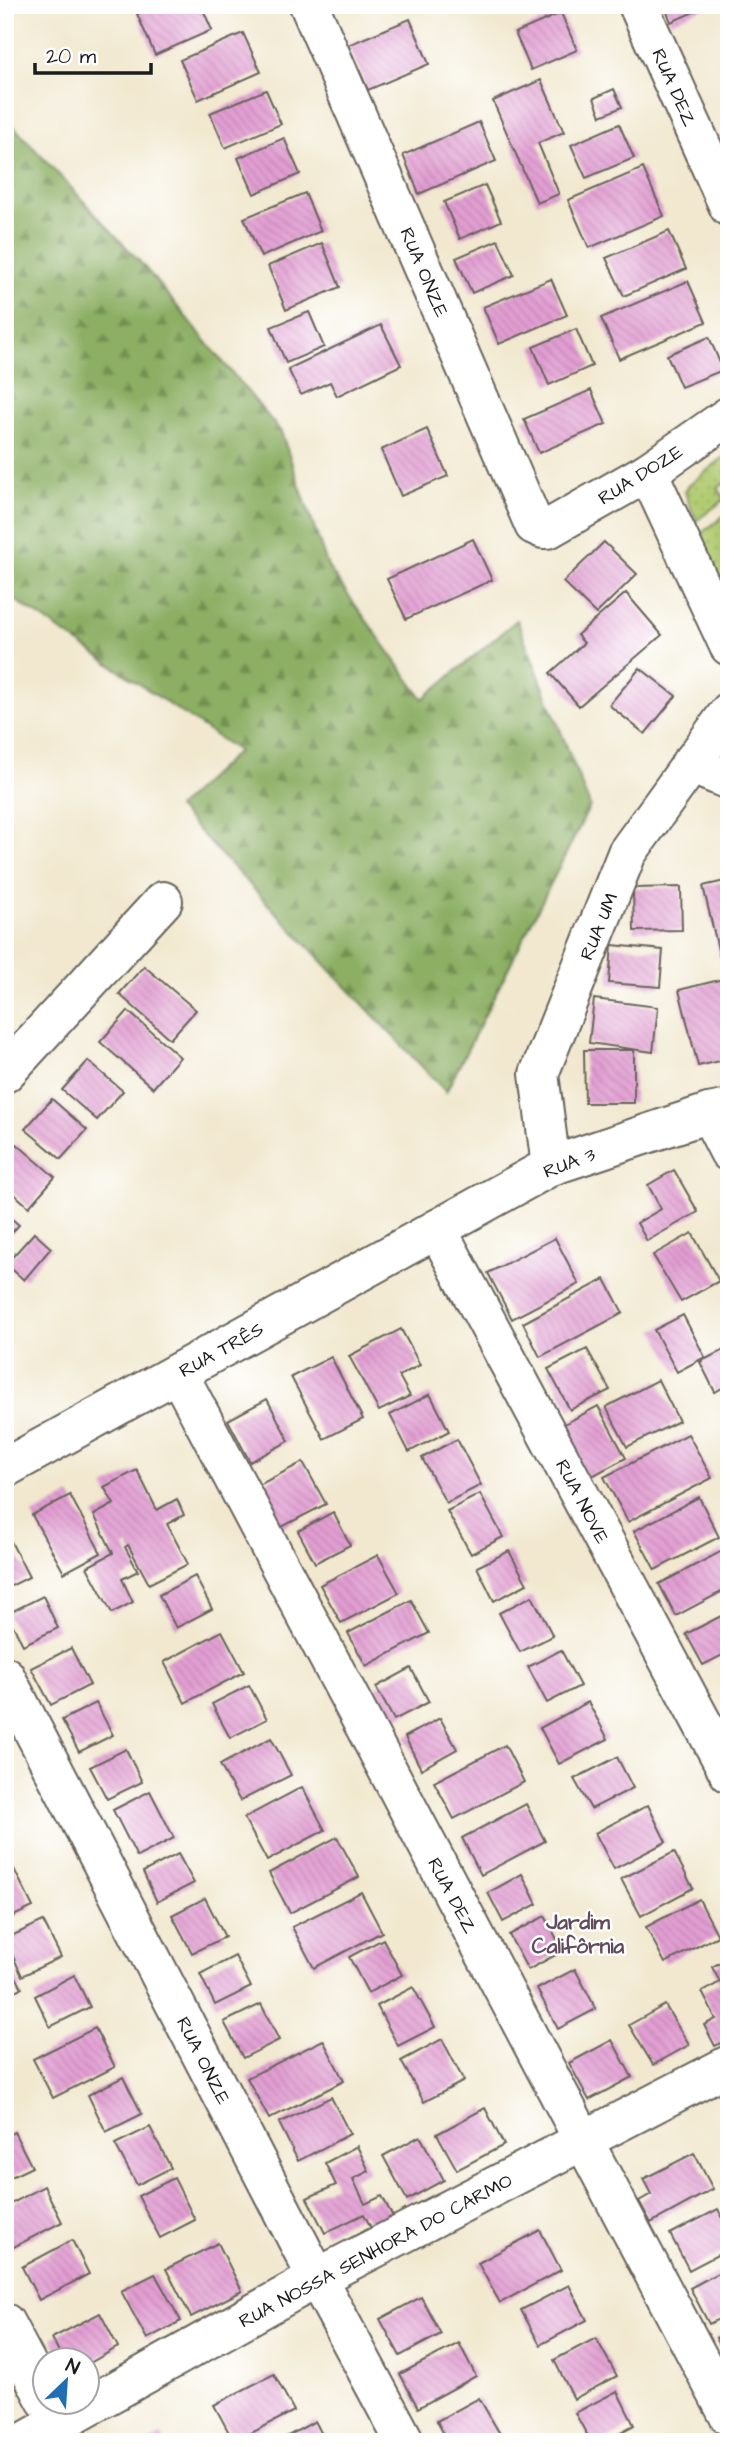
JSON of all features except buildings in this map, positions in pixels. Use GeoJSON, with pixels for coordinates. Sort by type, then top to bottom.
{"type":"FeatureCollection","features":[{"type":"Feature","properties":{"kind":"street","name":"RUA ONZE"},"geometry":{"type":"LineString","coordinates":[[309,5],[534,525],[548,529]]}},
{"type":"Feature","properties":{"kind":"street","name":"RUA DEZ"},"geometry":{"type":"LineString","coordinates":[[638,5],[729,207]]}},
{"type":"Feature","properties":{"kind":"street","name":"RUA DOZE"},"geometry":{"type":"LineString","coordinates":[[548,529],[648,472],[729,416]]}},
{"type":"Feature","properties":{"kind":"street"},"geometry":{"type":"LineString","coordinates":[[648,472],[729,646]]}},
{"type":"Feature","properties":{"kind":"street","name":"RUA UM"},"geometry":{"type":"LineString","coordinates":[[551,1166],[539,1074],[627,852],[729,712]]}},
{"type":"Feature","properties":{"kind":"street"},"geometry":{"type":"LineString","coordinates":[[690,765],[729,780]]}},
{"type":"Feature","properties":{"kind":"street"},"geometry":{"type":"LineString","coordinates":[[5,1073],[163,901]]}},
{"type":"Feature","properties":{"kind":"street"},"geometry":{"type":"LineString","coordinates":[[719,1111],[729,1152]]}},
{"type":"Feature","properties":{"kind":"street","name":"RUA 3"},"geometry":{"type":"LineString","coordinates":[[437,1229],[551,1166],[719,1111]]}},
{"type":"Feature","properties":{"kind":"street","name":"RUA TRÊS"},"geometry":{"type":"LineString","coordinates":[[5,1468],[437,1229]]}},
{"type":"Feature","properties":{"kind":"street","name":"RUA NOVE"},"geometry":{"type":"LineString","coordinates":[[437,1229],[724,1754]]}},
{"type":"Feature","properties":{"kind":"street","name":"RUA DEZ"},"geometry":{"type":"LineString","coordinates":[[178,1373],[729,2416]]}},
{"type":"Feature","properties":{"kind":"street","name":"RUA ONZE"},"geometry":{"type":"LineString","coordinates":[[5,1676],[405,2442]]}},
{"type":"Feature","properties":{"kind":"street","name":"RUA NOSSA SENHORA DO CARMO"},"geometry":{"type":"LineString","coordinates":[[24,2442],[54,2417],[729,2065]]}},
{"type":"Feature","properties":{"kind":"street"},"geometry":{"type":"LineString","coordinates":[[5,2323],[54,2417]]}},
{"type":"Feature","properties":{"kind":"green space"},"geometry":{"type":"Polygon","coordinates":[[[5,117],[142,264],[281,432],[328,567],[423,699],[517,620],[590,806],[446,1092],[177,808],[238,751],[5,593],[5,117]]]}},
{"type":"Feature","properties":{"kind":"green space"},"geometry":{"type":"Polygon","coordinates":[[[729,453],[729,480],[718,488],[725,499],[696,521],[685,492],[688,486],[729,453]]]}},
{"type":"Feature","properties":{"kind":"green space"},"geometry":{"type":"Polygon","coordinates":[[[729,512],[727,600],[722,596],[701,537],[703,532],[729,512]]]}},
{"type":"Feature","properties":{"kind":"district","name":"Jardim Califôrnia"},"geometry":{"type":"Point","coordinates":[578,1934]}}]}
